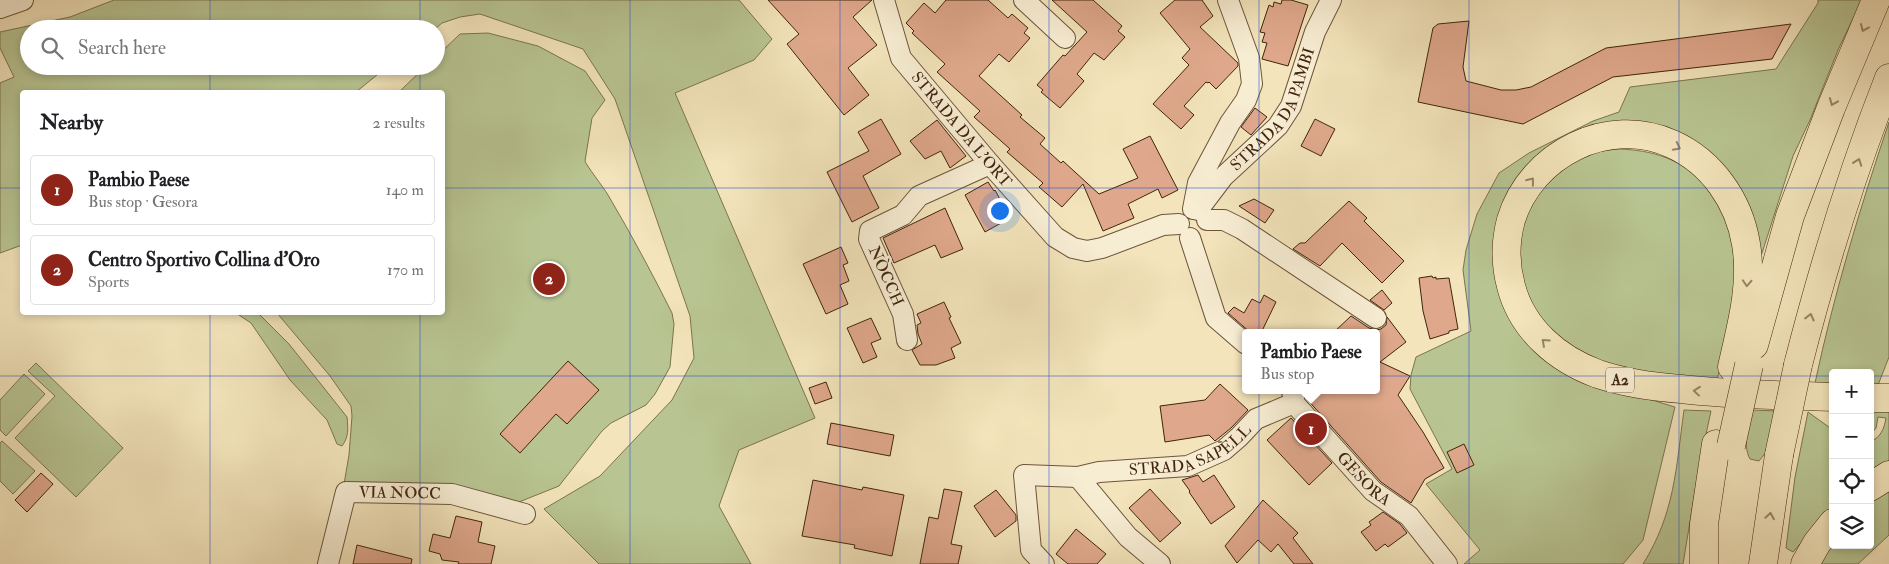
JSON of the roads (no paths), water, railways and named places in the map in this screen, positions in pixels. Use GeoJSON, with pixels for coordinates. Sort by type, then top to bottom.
{"type":"FeatureCollection","features":[{"type":"Feature","properties":{"kind":"highway","name":"A2"},"geometry":{"type":"LineString","coordinates":[[1704,564],[1704,524],[1741,366],[1790,216],[1852,56],[1876,0]]}},
{"type":"Feature","properties":{"kind":"highway"},"geometry":{"type":"LineString","coordinates":[[1763,564],[1779,455],[1798,365],[1844,201],[1889,78]]}},
{"type":"Feature","properties":{"kind":"highway","name":"A2"},"geometry":{"type":"LineString","coordinates":[[1741,366],[1748,262],[1746,244],[1736,209],[1717,178],[1702,163],[1672,144],[1657,139],[1626,135],[1609,136],[1579,144],[1564,151],[1540,170],[1530,182],[1514,209],[1506,243],[1508,274],[1514,298],[1524,318],[1539,337],[1556,352],[1598,374],[1644,385],[1713,393],[1829,397]]}},
{"type":"Feature","properties":{"kind":"highway"},"geometry":{"type":"LineString","coordinates":[[1874,398],[1889,398]]}},
{"type":"Feature","properties":{"kind":"highway","name":"A2"},"geometry":{"type":"LineString","coordinates":[[1712,564],[1723,445]]}},
{"type":"Feature","properties":{"kind":"highway"},"geometry":{"type":"LineString","coordinates":[[1874,484],[1889,475]]}},
{"type":"Feature","properties":{"kind":"highway"},"geometry":{"type":"LineString","coordinates":[[1805,564],[1829,528]]}},
{"type":"Feature","properties":{"kind":"street"},"geometry":{"type":"LineString","coordinates":[[0,8],[22,0]]}},
{"type":"Feature","properties":{"kind":"street","name":"STRADA DA L'ORT"},"geometry":{"type":"LineString","coordinates":[[884,0],[901,58],[990,164],[1055,237],[1073,248],[1087,251],[1102,248],[1163,226],[1184,231]]}},
{"type":"Feature","properties":{"kind":"street"},"geometry":{"type":"LineString","coordinates":[[1024,0],[1065,38]]}},
{"type":"Feature","properties":{"kind":"street"},"geometry":{"type":"LineString","coordinates":[[1184,231],[1199,237],[1206,230],[1200,213],[1198,183],[1230,123],[1246,100],[1252,84],[1249,58],[1228,0]]}},
{"type":"Feature","properties":{"kind":"street","name":"STRADA DA PAMBI"},"geometry":{"type":"LineString","coordinates":[[1200,213],[1223,177],[1278,126],[1291,106],[1316,32],[1331,0]]}},
{"type":"Feature","properties":{"kind":"street","name":"NÒCCH"},"geometry":{"type":"LineString","coordinates":[[907,340],[903,314],[870,239],[870,231],[903,215],[919,196],[990,164]]}},
{"type":"Feature","properties":{"kind":"street"},"geometry":{"type":"LineString","coordinates":[[1242,341],[1216,318],[1179,219],[1184,212],[1200,213],[1242,228],[1376,318]]}},
{"type":"Feature","properties":{"kind":"street","name":"STRADA SAPÈLL"},"geometry":{"type":"LineString","coordinates":[[1044,564],[1031,550],[1024,475],[1078,477],[1098,472],[1188,466],[1224,450],[1256,419],[1292,397]]}},
{"type":"Feature","properties":{"kind":"street","name":"GESORA"},"geometry":{"type":"LineString","coordinates":[[1292,397],[1373,491],[1409,516],[1447,564]]}},
{"type":"Feature","properties":{"kind":"street"},"geometry":{"type":"LineString","coordinates":[[1078,477],[1128,537],[1160,564]]}},
{"type":"Feature","properties":{"kind":"street","name":"VIA NOCC"},"geometry":{"type":"LineString","coordinates":[[328,564],[346,492],[452,494],[525,514]]}},
{"type":"Feature","properties":{"kind":"place","name":"Centro Sportivo Collina d'Oro"},"geometry":{"type":"Point","coordinates":[549,279]}},
{"type":"Feature","properties":{"kind":"place","name":"Pambio Paese"},"geometry":{"type":"Point","coordinates":[1311,429]}}]}
